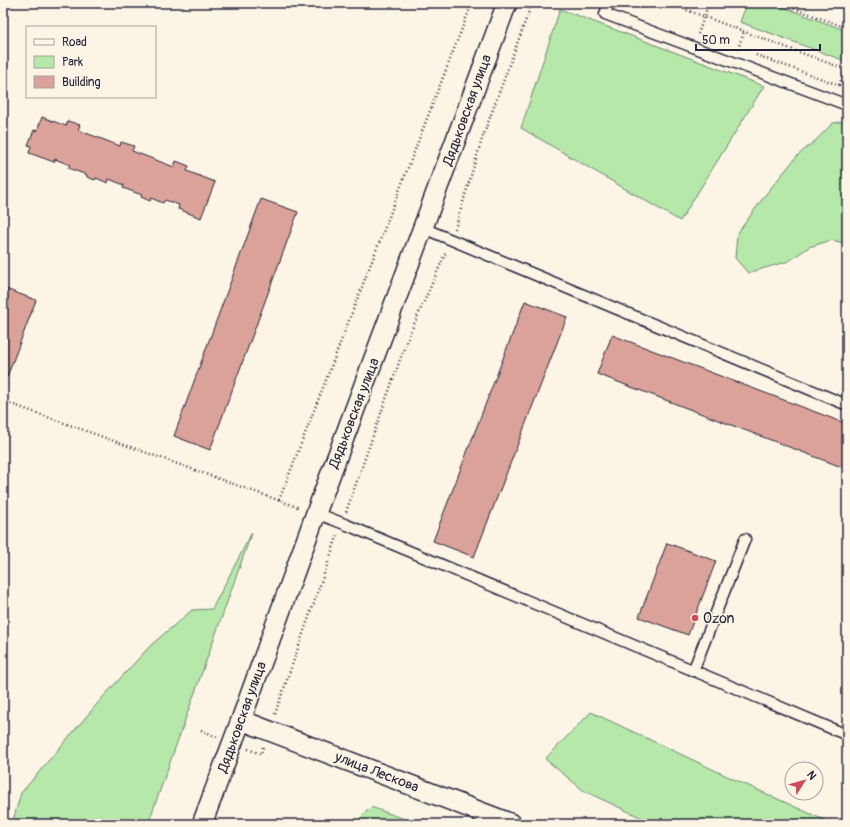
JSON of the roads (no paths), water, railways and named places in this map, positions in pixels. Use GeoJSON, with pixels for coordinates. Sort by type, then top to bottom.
{"type":"FeatureCollection","features":[{"type":"Feature","properties":{"kind":"street","name":"Дядьковская улица"},"geometry":{"type":"LineString","coordinates":[[202,824],[316,513],[423,228],[504,4]]}},
{"type":"Feature","properties":{"kind":"street","name":"улица Лескова"},"geometry":{"type":"LineString","coordinates":[[241,720],[512,824]]}},
{"type":"Feature","properties":{"kind":"lane"},"geometry":{"type":"LineString","coordinates":[[610,3],[605,14],[847,105]]}},
{"type":"Feature","properties":{"kind":"lane"},"geometry":{"type":"LineString","coordinates":[[423,228],[847,405]]}},
{"type":"Feature","properties":{"kind":"lane"},"geometry":{"type":"LineString","coordinates":[[316,513],[847,735]]}},
{"type":"Feature","properties":{"kind":"lane"},"geometry":{"type":"LineString","coordinates":[[693,671],[745,539]]}},
{"type":"Feature","properties":{"kind":"place","name":"Ozon"},"geometry":{"type":"Point","coordinates":[695,618]}}]}
